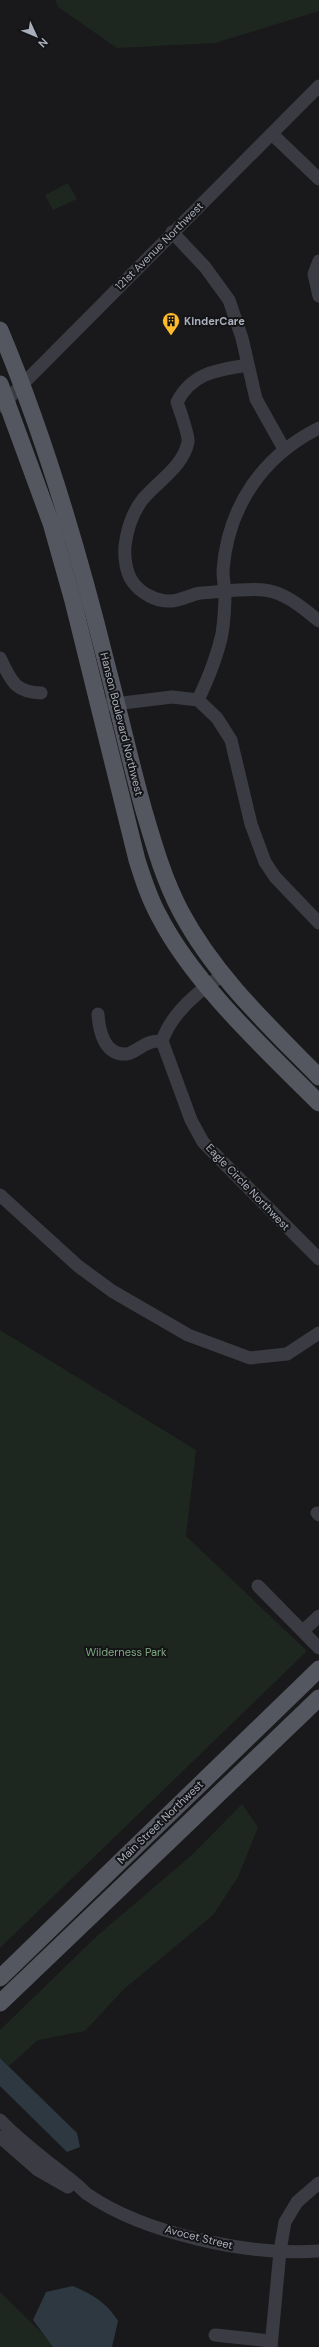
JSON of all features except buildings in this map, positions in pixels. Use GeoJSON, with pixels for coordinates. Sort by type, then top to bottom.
{"type":"FeatureCollection","features":[{"type":"Feature","properties":{"kind":"main road","name":"Hanson Boulevard Northwest"},"geometry":{"type":"LineString","coordinates":[[0,330],[23,384],[69,525],[136,780],[162,870],[181,912],[223,975],[249,1005],[319,1077]]}},
{"type":"Feature","properties":{"kind":"main road","name":"Hanson Boulevard Northwest"},"geometry":{"type":"LineString","coordinates":[[0,384],[3,404],[51,523],[73,601],[98,706],[146,888],[170,936],[208,985],[267,1052],[319,1103]]}},
{"type":"Feature","properties":{"kind":"main road","name":"Main Street Northwest"},"geometry":{"type":"LineString","coordinates":[[0,1978],[319,1669]]}},
{"type":"Feature","properties":{"kind":"main road","name":"Main Street Northwest"},"geometry":{"type":"LineString","coordinates":[[0,2002],[319,1698]]}},
{"type":"Feature","properties":{"kind":"street","name":"121st Avenue Northwest"},"geometry":{"type":"LineString","coordinates":[[3,404],[172,232],[319,86]]}},
{"type":"Feature","properties":{"kind":"street"},"geometry":{"type":"LineString","coordinates":[[272,134],[319,179]]}},
{"type":"Feature","properties":{"kind":"street"},"geometry":{"type":"LineString","coordinates":[[172,232],[205,267],[229,300],[242,338],[256,399],[284,449]]}},
{"type":"Feature","properties":{"kind":"street"},"geometry":{"type":"LineString","coordinates":[[319,261],[314,274],[319,296]]}},
{"type":"Feature","properties":{"kind":"street"},"geometry":{"type":"LineString","coordinates":[[248,365],[212,371],[195,380],[183,390],[177,402],[188,441],[184,454],[174,468],[143,499],[132,516],[126,536],[124,553],[132,581],[141,591],[151,597],[172,601],[199,593],[264,590],[288,599],[319,621]]}},
{"type":"Feature","properties":{"kind":"street"},"geometry":{"type":"LineString","coordinates":[[198,700],[218,651],[222,633],[225,592],[223,571],[226,548],[235,516],[244,496],[273,458],[284,449],[319,428]]}},
{"type":"Feature","properties":{"kind":"street"},"geometry":{"type":"LineString","coordinates":[[0,658],[12,681],[19,688],[28,692],[42,693]]}},
{"type":"Feature","properties":{"kind":"street"},"geometry":{"type":"LineString","coordinates":[[98,706],[132,703],[154,697],[172,697],[198,700],[217,718],[231,740],[251,824],[265,862],[275,877],[319,923]]}},
{"type":"Feature","properties":{"kind":"street"},"geometry":{"type":"LineString","coordinates":[[98,1014],[99,1030],[102,1039],[117,1052],[126,1054],[137,1051],[148,1043],[162,1040],[166,1030],[178,1012],[208,985],[223,975]]}},
{"type":"Feature","properties":{"kind":"street","name":"Eagle Circle Northwest"},"geometry":{"type":"LineString","coordinates":[[162,1040],[164,1051],[191,1120],[203,1142],[319,1259]]}},
{"type":"Feature","properties":{"kind":"street"},"geometry":{"type":"LineString","coordinates":[[0,1195],[78,1266],[112,1291],[188,1335],[250,1358],[287,1354],[319,1333]]}},
{"type":"Feature","properties":{"kind":"street"},"geometry":{"type":"LineString","coordinates":[[258,1586],[319,1648]]}},
{"type":"Feature","properties":{"kind":"street"},"geometry":{"type":"LineString","coordinates":[[303,1631],[319,1616]]}},
{"type":"Feature","properties":{"kind":"street","name":"Avocet Street"},"geometry":{"type":"LineString","coordinates":[[0,2120],[38,2156],[86,2194]]}},
{"type":"Feature","properties":{"kind":"street","name":"Avocet Street"},"geometry":{"type":"LineString","coordinates":[[0,2137],[38,2170],[74,2190],[86,2194],[130,2216],[176,2233],[230,2245],[280,2251],[319,2251]]}},
{"type":"Feature","properties":{"kind":"street"},"geometry":{"type":"LineString","coordinates":[[216,2335],[271,2344],[280,2251],[285,2222],[291,2211],[306,2192],[319,2183]]}},
{"type":"Feature","properties":{"kind":"green space"},"geometry":{"type":"Polygon","coordinates":[[[55,0],[319,0],[319,11],[215,43],[117,48],[58,7],[55,0]]]}},
{"type":"Feature","properties":{"kind":"green space"},"geometry":{"type":"Polygon","coordinates":[[[68,183],[77,199],[53,210],[45,195],[68,183]]]}},
{"type":"Feature","properties":{"kind":"green space","name":"Wilderness Park"},"geometry":{"type":"Polygon","coordinates":[[[0,1330],[196,1450],[186,1536],[307,1651],[0,1948],[0,1330]]]}},
{"type":"Feature","properties":{"kind":"green space"},"geometry":{"type":"Polygon","coordinates":[[[242,1804],[258,1827],[238,1877],[213,1915],[124,1989],[85,2031],[38,2040],[9,2066],[0,2058],[0,2030],[98,1935],[193,1854],[242,1804]]]}},
{"type":"Feature","properties":{"kind":"green space"},"geometry":{"type":"Polygon","coordinates":[[[0,2292],[56,2347],[0,2347],[0,2292]]]}},
{"type":"Feature","properties":{"kind":"shaded area"},"geometry":{"type":"Polygon","coordinates":[[[0,2058],[77,2133],[80,2147],[67,2152],[0,2086],[0,2058]]]}},
{"type":"Feature","properties":{"kind":"shaded area"},"geometry":{"type":"Polygon","coordinates":[[[73,2286],[104,2304],[118,2321],[112,2347],[53,2347],[33,2320],[46,2292],[73,2286]]]}},
{"type":"Feature","properties":{"kind":"place","name":"KinderCare"},"geometry":{"type":"Point","coordinates":[171,336]}}]}
